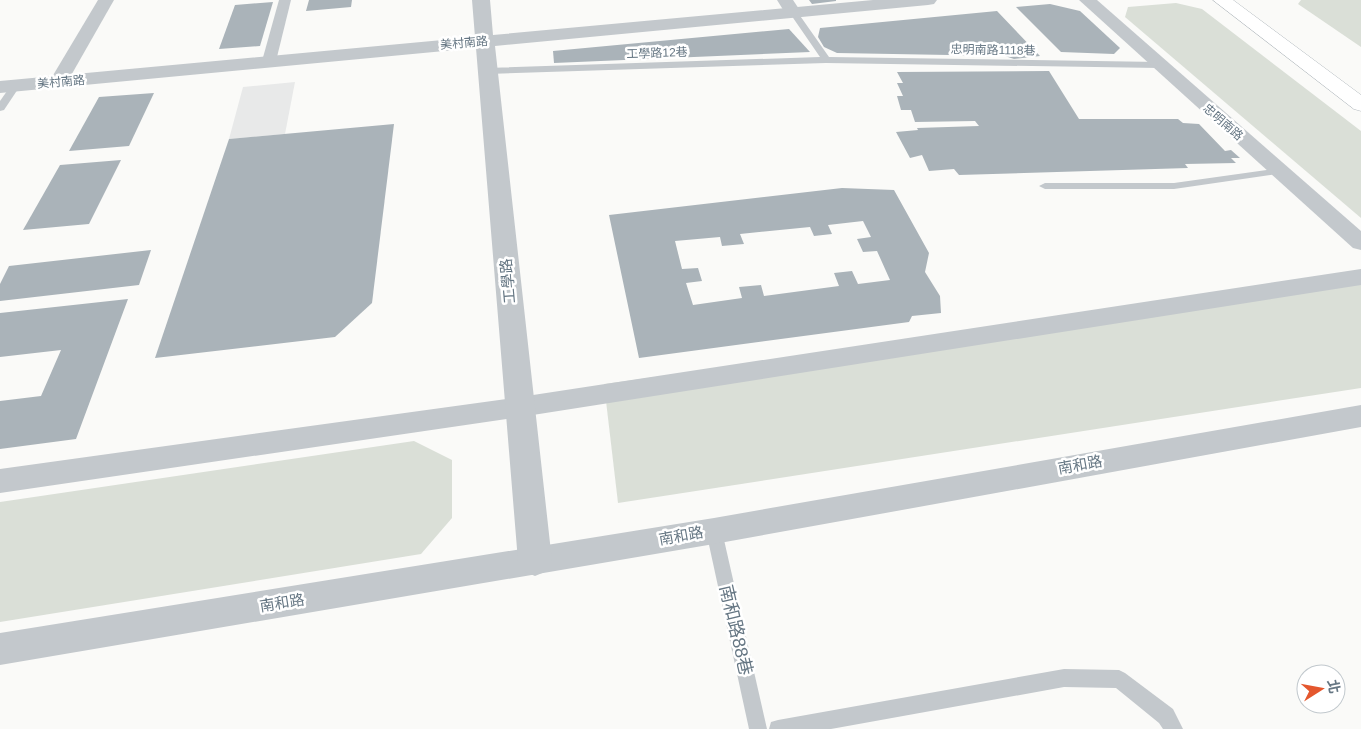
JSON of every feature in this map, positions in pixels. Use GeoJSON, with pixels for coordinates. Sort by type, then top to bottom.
{"type":"FeatureCollection","features":[{"type":"Feature","properties":{"kind":"main road"},"geometry":{"type":"LineString","coordinates":[[1222,0],[1361,105]]}},
{"type":"Feature","properties":{"kind":"main road"},"geometry":{"type":"LineString","coordinates":[[1247,0],[1345,71]]}},
{"type":"Feature","properties":{"kind":"street"},"geometry":{"type":"LineString","coordinates":[[58,82],[106,0]]}},
{"type":"Feature","properties":{"kind":"street"},"geometry":{"type":"LineString","coordinates":[[269,61],[285,0]]}},
{"type":"Feature","properties":{"kind":"street","name":"工學路"},"geometry":{"type":"LineString","coordinates":[[481,0],[535,561]]}},
{"type":"Feature","properties":{"kind":"street","name":"美村南路"},"geometry":{"type":"LineString","coordinates":[[8,86],[486,41],[789,6],[928,0]]}},
{"type":"Feature","properties":{"kind":"street","name":"忠明南路"},"geometry":{"type":"LineString","coordinates":[[1087,0],[1361,243]]}},
{"type":"Feature","properties":{"kind":"street"},"geometry":{"type":"LineString","coordinates":[[0,481],[520,407],[1361,277]]}},
{"type":"Feature","properties":{"kind":"street","name":"南和路"},"geometry":{"type":"LineString","coordinates":[[0,649],[714,531],[1361,416]]}},
{"type":"Feature","properties":{"kind":"lane"},"geometry":{"type":"LineString","coordinates":[[789,6],[826,60]]}},
{"type":"Feature","properties":{"kind":"lane","name":"忠明南路1118巷"},"geometry":{"type":"LineString","coordinates":[[826,60],[1159,65]]}},
{"type":"Feature","properties":{"kind":"lane","name":"工學路12巷"},"geometry":{"type":"LineString","coordinates":[[488,71],[826,60]]}},
{"type":"Feature","properties":{"kind":"lane"},"geometry":{"type":"LineString","coordinates":[[0,108],[8,86]]}},
{"type":"Feature","properties":{"kind":"lane"},"geometry":{"type":"LineString","coordinates":[[1045,186],[1174,186],[1280,171]]}},
{"type":"Feature","properties":{"kind":"lane","name":"南和路88巷"},"geometry":{"type":"LineString","coordinates":[[714,531],[758,729]]}},
{"type":"Feature","properties":{"kind":"lane"},"geometry":{"type":"LineString","coordinates":[[778,729],[1064,678],[1119,679],[1166,716],[1174,729]]}},
{"type":"Feature","properties":{"kind":"shaded area"},"geometry":{"type":"Polygon","coordinates":[[[1301,0],[1361,0],[1361,47],[1298,4],[1301,0]]]}},
{"type":"Feature","properties":{"kind":"shaded area"},"geometry":{"type":"Polygon","coordinates":[[[1176,3],[1202,9],[1361,131],[1361,218],[1125,17],[1128,7],[1176,3]]]}},
{"type":"Feature","properties":{"kind":"shaded area"},"geometry":{"type":"Polygon","coordinates":[[[295,82],[285,134],[229,139],[243,87],[295,82]]]}},
{"type":"Feature","properties":{"kind":"shaded area"},"geometry":{"type":"Polygon","coordinates":[[[1361,281],[1361,388],[618,503],[604,384],[1361,281]]]}},
{"type":"Feature","properties":{"kind":"shaded area"},"geometry":{"type":"Polygon","coordinates":[[[414,441],[452,460],[452,518],[421,554],[0,622],[0,502],[414,441]]]}},
{"type":"Feature","properties":{"kind":"building"},"geometry":{"type":"Polygon","coordinates":[[[309,0],[352,0],[351,7],[306,11],[309,0]]]}},
{"type":"Feature","properties":{"kind":"building"},"geometry":{"type":"Polygon","coordinates":[[[809,0],[836,0],[836,1],[812,4],[809,0]]]}},
{"type":"Feature","properties":{"kind":"building"},"geometry":{"type":"Polygon","coordinates":[[[273,2],[260,46],[219,49],[235,5],[273,2]]]}},
{"type":"Feature","properties":{"kind":"building"},"geometry":{"type":"Polygon","coordinates":[[[1050,4],[1080,11],[1120,48],[1114,54],[1061,52],[1016,7],[1050,4]]]}},
{"type":"Feature","properties":{"kind":"building"},"geometry":{"type":"Polygon","coordinates":[[[997,11],[1040,56],[1014,59],[1005,56],[837,53],[824,47],[818,37],[820,28],[997,11]]]}},
{"type":"Feature","properties":{"kind":"building"},"geometry":{"type":"Polygon","coordinates":[[[789,29],[810,52],[554,63],[553,51],[789,29]]]}},
{"type":"Feature","properties":{"kind":"building"},"geometry":{"type":"Polygon","coordinates":[[[1049,71],[1079,119],[1178,119],[1183,123],[1199,124],[1225,151],[1231,150],[1240,158],[1231,158],[1236,163],[1185,164],[1188,168],[959,175],[954,169],[929,171],[922,155],[910,158],[896,132],[918,130],[917,128],[979,126],[975,121],[915,122],[911,110],[901,110],[897,96],[903,96],[897,83],[903,83],[897,72],[1049,71]]]}},
{"type":"Feature","properties":{"kind":"building"},"geometry":{"type":"Polygon","coordinates":[[[154,93],[129,146],[69,151],[99,97],[154,93]]]}},
{"type":"Feature","properties":{"kind":"building"},"geometry":{"type":"Polygon","coordinates":[[[394,124],[372,303],[335,337],[155,358],[229,139],[394,124]]]}},
{"type":"Feature","properties":{"kind":"building"},"geometry":{"type":"Polygon","coordinates":[[[121,160],[89,224],[23,230],[60,165],[121,160]]]}},
{"type":"Feature","properties":{"kind":"building"},"geometry":{"type":"Polygon","coordinates":[[[842,188],[894,190],[929,253],[925,272],[940,296],[941,313],[912,316],[909,322],[639,358],[609,215],[842,188]],[[863,221],[828,225],[832,234],[814,236],[810,227],[740,234],[744,244],[722,246],[720,237],[675,241],[682,269],[698,268],[702,281],[686,283],[693,305],[742,298],[739,287],[761,285],[764,296],[839,286],[834,273],[852,271],[858,284],[890,280],[877,251],[863,252],[857,239],[871,237],[863,221]]]}},
{"type":"Feature","properties":{"kind":"building"},"geometry":{"type":"Polygon","coordinates":[[[151,250],[139,285],[0,301],[0,284],[9,266],[151,250]]]}},
{"type":"Feature","properties":{"kind":"building"},"geometry":{"type":"Polygon","coordinates":[[[128,299],[76,439],[0,449],[0,401],[41,396],[61,350],[0,357],[0,313],[128,299]]]}}]}
